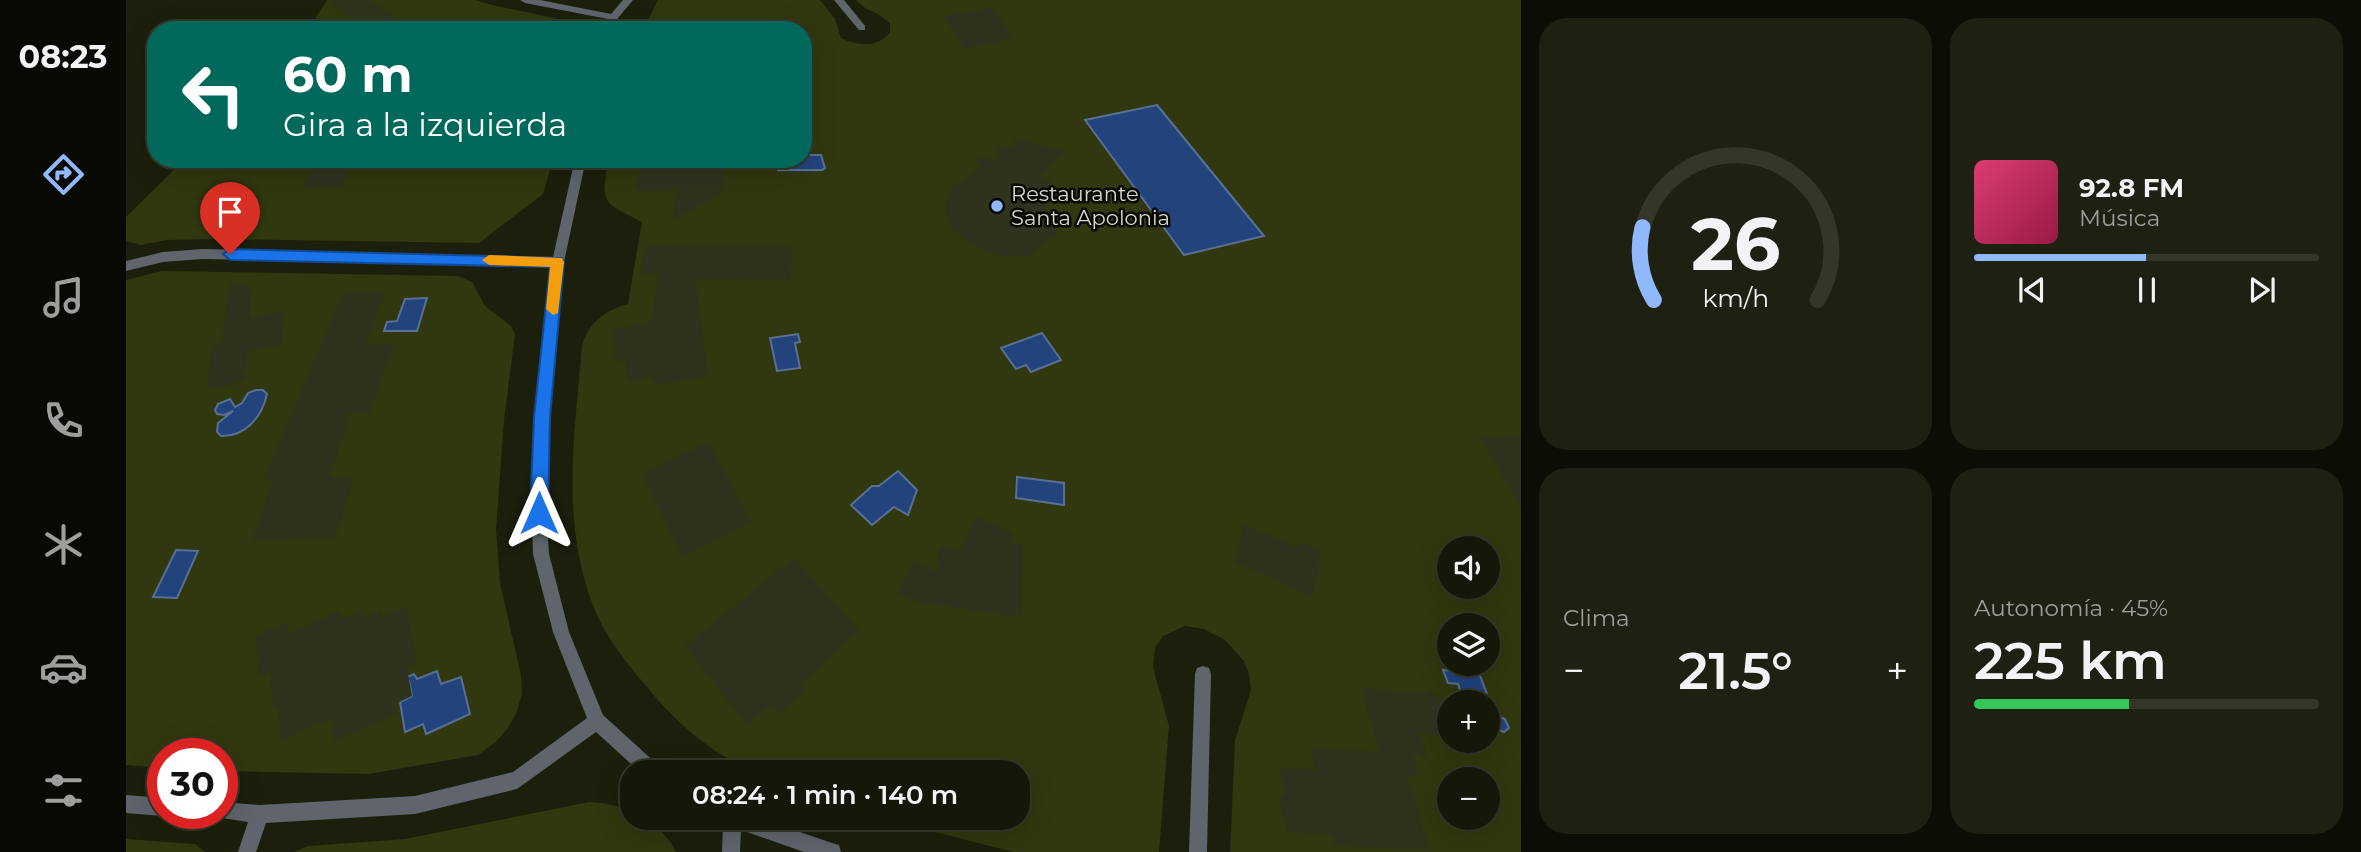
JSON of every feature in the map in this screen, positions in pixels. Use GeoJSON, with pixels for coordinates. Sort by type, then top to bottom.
{"type":"FeatureCollection","features":[{"type":"Feature","properties":{"kind":"street"},"geometry":{"type":"LineString","coordinates":[[525,0],[613,17]]}},
{"type":"Feature","properties":{"kind":"street"},"geometry":{"type":"LineString","coordinates":[[612,21],[628,0]]}},
{"type":"Feature","properties":{"kind":"street"},"geometry":{"type":"LineString","coordinates":[[839,0],[862,28]]}},
{"type":"Feature","properties":{"kind":"street"},"geometry":{"type":"LineString","coordinates":[[579,168],[558,262],[542,417],[538,493],[541,554],[561,632],[597,720],[640,760]]}},
{"type":"Feature","properties":{"kind":"street"},"geometry":{"type":"LineString","coordinates":[[126,266],[163,257],[202,254],[558,262]]}},
{"type":"Feature","properties":{"kind":"street"},"geometry":{"type":"LineString","coordinates":[[1198,852],[1203,674]]}},
{"type":"Feature","properties":{"kind":"street"},"geometry":{"type":"LineString","coordinates":[[238,812],[260,814],[415,805],[517,780],[597,720]]}},
{"type":"Feature","properties":{"kind":"street"},"geometry":{"type":"LineString","coordinates":[[126,804],[147,806]]}},
{"type":"Feature","properties":{"kind":"street"},"geometry":{"type":"LineString","coordinates":[[247,852],[260,814]]}},
{"type":"Feature","properties":{"kind":"street"},"geometry":{"type":"LineString","coordinates":[[730,830],[730,852]]}},
{"type":"Feature","properties":{"kind":"street"},"geometry":{"type":"LineString","coordinates":[[766,830],[832,852]]}},
{"type":"Feature","properties":{"kind":"green space"},"geometry":{"type":"Polygon","coordinates":[[[327,0],[475,0],[563,21],[314,21],[327,0]]]}},
{"type":"Feature","properties":{"kind":"green space"},"geometry":{"type":"Polygon","coordinates":[[[658,0],[820,0],[835,19],[841,38],[867,44],[885,37],[890,32],[890,24],[856,0],[1521,0],[1521,852],[1230,852],[1235,740],[1251,690],[1249,674],[1244,661],[1225,640],[1204,629],[1185,626],[1163,636],[1155,648],[1153,667],[1169,726],[1159,852],[1013,852],[928,830],[1030,830],[1030,760],[730,760],[709,746],[682,725],[658,700],[617,649],[594,608],[583,576],[577,544],[573,478],[582,345],[599,318],[628,304],[642,222],[607,200],[607,168],[812,168],[812,21],[648,21],[658,0]]]}},
{"type":"Feature","properties":{"kind":"green space"},"geometry":{"type":"Polygon","coordinates":[[[176,168],[550,168],[543,194],[479,243],[214,239],[167,240],[141,245],[126,241],[126,217],[176,168]]]}},
{"type":"Feature","properties":{"kind":"green space"},"geometry":{"type":"Polygon","coordinates":[[[161,271],[458,276],[472,282],[485,306],[511,326],[515,334],[504,420],[496,530],[500,583],[521,675],[522,694],[516,714],[496,742],[478,755],[369,774],[238,771],[238,738],[147,738],[147,767],[126,765],[126,280],[161,271]]]}},
{"type":"Feature","properties":{"kind":"green space"},"geometry":{"type":"Polygon","coordinates":[[[589,802],[620,808],[620,830],[659,830],[676,852],[294,852],[308,846],[405,839],[589,802]]]}},
{"type":"Feature","properties":{"kind":"green space"},"geometry":{"type":"Polygon","coordinates":[[[126,839],[195,844],[205,852],[126,852],[126,839]]]}},
{"type":"Feature","properties":{"kind":"water"},"geometry":{"type":"Polygon","coordinates":[[[1157,105],[1264,236],[1184,255],[1085,120],[1157,105]]]}},
{"type":"Feature","properties":{"kind":"water"},"geometry":{"type":"Polygon","coordinates":[[[812,155],[821,155],[825,168],[822,170],[778,170],[812,168],[812,155]]]}},
{"type":"Feature","properties":{"kind":"water"},"geometry":{"type":"Polygon","coordinates":[[[427,298],[417,331],[384,331],[387,322],[397,321],[405,299],[427,298]]]}},
{"type":"Feature","properties":{"kind":"water"},"geometry":{"type":"Polygon","coordinates":[[[1042,333],[1061,360],[1031,372],[1026,365],[1016,369],[1001,348],[1042,333]]]}},
{"type":"Feature","properties":{"kind":"water"},"geometry":{"type":"Polygon","coordinates":[[[798,334],[800,342],[795,343],[800,368],[777,371],[770,338],[798,334]]]}},
{"type":"Feature","properties":{"kind":"water"},"geometry":{"type":"Polygon","coordinates":[[[263,390],[267,394],[257,418],[238,433],[221,436],[217,432],[218,423],[233,411],[224,415],[217,414],[215,410],[218,404],[230,399],[235,407],[242,403],[248,393],[263,390]]]}},
{"type":"Feature","properties":{"kind":"water"},"geometry":{"type":"Polygon","coordinates":[[[898,471],[917,490],[908,515],[894,507],[872,525],[851,505],[872,486],[879,486],[898,471]]]}},
{"type":"Feature","properties":{"kind":"water"},"geometry":{"type":"Polygon","coordinates":[[[1017,477],[1064,483],[1064,505],[1016,498],[1017,477]]]}},
{"type":"Feature","properties":{"kind":"water"},"geometry":{"type":"Polygon","coordinates":[[[176,550],[198,551],[177,598],[153,597],[176,550]]]}},
{"type":"Feature","properties":{"kind":"water"},"geometry":{"type":"Polygon","coordinates":[[[437,671],[441,684],[461,677],[470,714],[426,734],[423,724],[405,732],[400,702],[412,696],[409,681],[398,681],[414,674],[417,679],[437,671]]]}},
{"type":"Feature","properties":{"kind":"water"},"geometry":{"type":"Polygon","coordinates":[[[1445,676],[1480,676],[1485,690],[1460,690],[1458,684],[1448,683],[1445,676]]]}},
{"type":"Feature","properties":{"kind":"water"},"geometry":{"type":"Polygon","coordinates":[[[1500,717],[1505,719],[1509,728],[1504,732],[1500,730],[1500,717]]]}},
{"type":"Feature","properties":{"kind":"building"},"geometry":{"type":"Polygon","coordinates":[[[328,0],[369,0],[400,21],[357,21],[328,0]]]}},
{"type":"Feature","properties":{"kind":"building"},"geometry":{"type":"Polygon","coordinates":[[[993,8],[1014,39],[964,48],[944,16],[993,8]]]}},
{"type":"Feature","properties":{"kind":"building"},"geometry":{"type":"Polygon","coordinates":[[[1015,138],[1065,152],[1040,176],[1052,182],[1041,192],[1048,218],[1059,233],[1027,256],[1010,257],[996,255],[969,244],[951,226],[945,206],[952,188],[980,168],[974,158],[998,159],[997,146],[1013,148],[1015,138]]]}},
{"type":"Feature","properties":{"kind":"building"},"geometry":{"type":"Polygon","coordinates":[[[314,168],[350,168],[341,187],[304,187],[314,168]]]}},
{"type":"Feature","properties":{"kind":"building"},"geometry":{"type":"Polygon","coordinates":[[[640,168],[723,168],[722,193],[674,219],[676,190],[637,191],[640,168]]]}},
{"type":"Feature","properties":{"kind":"building"},"geometry":{"type":"Polygon","coordinates":[[[646,245],[791,247],[790,280],[695,279],[708,377],[654,385],[654,377],[628,381],[626,360],[614,362],[613,329],[652,323],[658,274],[640,274],[646,245]]]}},
{"type":"Feature","properties":{"kind":"building"},"geometry":{"type":"Polygon","coordinates":[[[229,284],[251,286],[249,319],[284,311],[281,344],[246,352],[244,381],[207,390],[212,344],[222,342],[229,284]]]}},
{"type":"Feature","properties":{"kind":"building"},"geometry":{"type":"Polygon","coordinates":[[[344,291],[386,291],[365,344],[394,344],[369,413],[350,413],[329,478],[354,477],[335,537],[252,541],[274,479],[264,479],[344,291]]]}},
{"type":"Feature","properties":{"kind":"building"},"geometry":{"type":"Polygon","coordinates":[[[1521,436],[1521,506],[1480,438],[1521,436]]]}},
{"type":"Feature","properties":{"kind":"building"},"geometry":{"type":"Polygon","coordinates":[[[708,443],[752,522],[682,556],[642,473],[708,443]]]}},
{"type":"Feature","properties":{"kind":"building"},"geometry":{"type":"Polygon","coordinates":[[[977,517],[1012,534],[1011,543],[1022,544],[1021,617],[914,601],[898,593],[914,561],[937,573],[939,547],[960,550],[977,517]]]}},
{"type":"Feature","properties":{"kind":"building"},"geometry":{"type":"Polygon","coordinates":[[[1244,525],[1297,547],[1299,542],[1321,551],[1312,597],[1234,561],[1244,525]]]}},
{"type":"Feature","properties":{"kind":"building"},"geometry":{"type":"Polygon","coordinates":[[[794,558],[859,631],[800,684],[804,690],[779,713],[771,703],[747,725],[685,646],[794,558]]]}},
{"type":"Feature","properties":{"kind":"building"},"geometry":{"type":"Polygon","coordinates":[[[406,607],[417,664],[407,668],[412,696],[397,703],[399,713],[334,741],[332,718],[281,740],[278,707],[274,709],[270,673],[259,677],[256,636],[287,623],[288,633],[339,612],[340,620],[361,612],[362,618],[381,611],[382,617],[406,607]]]}},
{"type":"Feature","properties":{"kind":"building"},"geometry":{"type":"Polygon","coordinates":[[[1361,689],[1436,693],[1437,735],[1420,734],[1427,756],[1412,754],[1418,777],[1407,776],[1430,851],[1334,845],[1332,835],[1287,832],[1278,796],[1285,796],[1279,768],[1316,770],[1310,748],[1380,752],[1361,689]]]}},
{"type":"Feature","properties":{"kind":"slow traffic"},"geometry":{"type":"LineString","coordinates":[[489,260],[558,262],[553,309]]}},
{"type":"Feature","properties":{"kind":"place","name":"Restaurante Santa Apolonia"},"geometry":{"type":"Point","coordinates":[997,206]}},
{"type":"Feature","properties":{"kind":"route"},"geometry":{"type":"LineString","coordinates":[[230,254],[558,262],[542,417],[539,513]]}}]}
